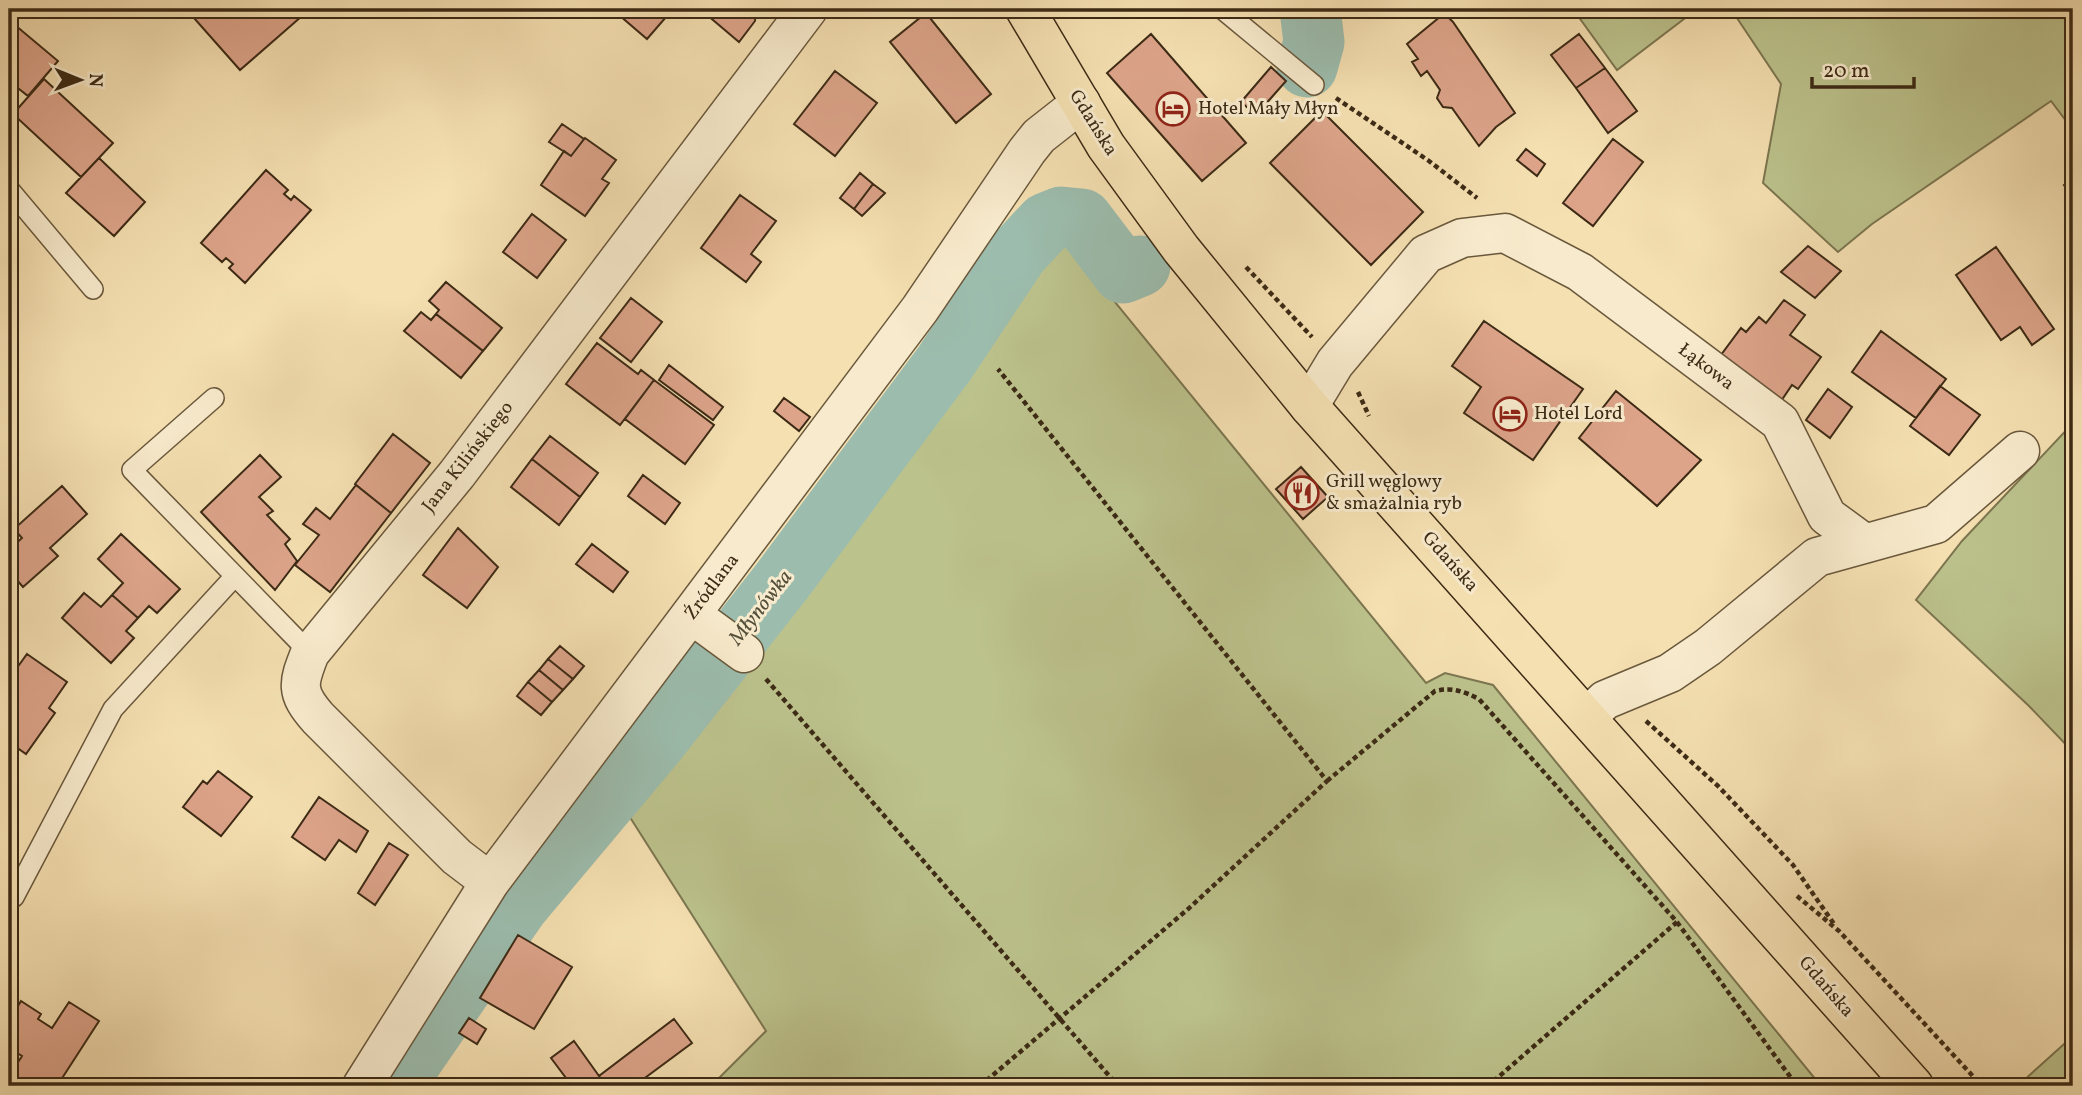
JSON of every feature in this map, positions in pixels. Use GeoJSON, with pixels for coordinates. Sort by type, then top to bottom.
{"type":"FeatureCollection","features":[{"type":"Feature","properties":{"kind":"main road","name":"Gdańska"},"geometry":{"type":"LineString","coordinates":[[1026,9],[1106,146],[1181,249],[1309,406],[1914,1086]]}},
{"type":"Feature","properties":{"kind":"street","name":"Jana Kilińskiego"},"geometry":{"type":"LineString","coordinates":[[490,882],[457,858],[303,701],[300,679],[310,653],[457,474],[808,9]]}},
{"type":"Feature","properties":{"kind":"street","name":"Źródlana"},"geometry":{"type":"LineString","coordinates":[[362,1086],[490,882],[700,621],[920,310],[1027,151],[1039,136],[1081,103]]}},
{"type":"Feature","properties":{"kind":"street"},"geometry":{"type":"LineString","coordinates":[[1309,406],[1335,363],[1426,254],[1462,238],[1504,233]]}},
{"type":"Feature","properties":{"kind":"street","name":"Łąkowa"},"geometry":{"type":"LineString","coordinates":[[1504,233],[1580,272],[1780,422],[1826,516],[1864,543]]}},
{"type":"Feature","properties":{"kind":"street"},"geometry":{"type":"LineString","coordinates":[[1595,725],[1605,699],[1670,673],[1708,647],[1817,557],[1936,524],[2020,452]]}},
{"type":"Feature","properties":{"kind":"street"},"geometry":{"type":"LineString","coordinates":[[700,621],[744,653]]}},
{"type":"Feature","properties":{"kind":"lane"},"geometry":{"type":"LineString","coordinates":[[1222,9],[1314,85]]}},
{"type":"Feature","properties":{"kind":"lane"},"geometry":{"type":"LineString","coordinates":[[9,189],[93,289]]}},
{"type":"Feature","properties":{"kind":"lane"},"geometry":{"type":"LineString","coordinates":[[214,398],[132,470],[310,653]]}},
{"type":"Feature","properties":{"kind":"lane"},"geometry":{"type":"LineString","coordinates":[[14,897],[113,709],[235,576]]}},
{"type":"Feature","properties":{"kind":"path"},"geometry":{"type":"LineString","coordinates":[[1314,85],[1429,161],[1507,222],[1504,233]]}},
{"type":"Feature","properties":{"kind":"path"},"geometry":{"type":"LineString","coordinates":[[998,369],[1327,781]]}},
{"type":"Feature","properties":{"kind":"path"},"geometry":{"type":"LineString","coordinates":[[744,653],[1118,1086]]}},
{"type":"Feature","properties":{"kind":"path"},"geometry":{"type":"LineString","coordinates":[[980,1086],[1187,909],[1327,781],[1435,691],[1448,688],[1464,691],[1479,699],[1677,922],[1797,1086]]}},
{"type":"Feature","properties":{"kind":"path"},"geometry":{"type":"LineString","coordinates":[[1595,725],[1621,717],[1641,717],[1718,786],[1793,865],[1839,931],[1982,1086]]}},
{"type":"Feature","properties":{"kind":"path"},"geometry":{"type":"LineString","coordinates":[[1488,1086],[1677,922]]}},
{"type":"Feature","properties":{"kind":"green space"},"geometry":{"type":"Polygon","coordinates":[[[1573,9],[1697,9],[1617,70],[1573,9]]]}},
{"type":"Feature","properties":{"kind":"green space"},"geometry":{"type":"Polygon","coordinates":[[[1731,9],[2073,9],[2073,130],[2051,101],[1872,224],[1838,252],[1763,183],[1781,84],[1731,9]]]}},
{"type":"Feature","properties":{"kind":"green space"},"geometry":{"type":"Polygon","coordinates":[[[1066,242],[1426,683],[1445,673],[1493,685],[1821,1086],[711,1086],[766,1031],[626,811],[1048,250],[1066,242]]]}},
{"type":"Feature","properties":{"kind":"green space"},"geometry":{"type":"Polygon","coordinates":[[[2073,423],[2073,752],[2029,706],[1916,600],[1962,541],[2073,423]]]}},
{"type":"Feature","properties":{"kind":"green space"},"geometry":{"type":"Polygon","coordinates":[[[2073,1036],[2073,1086],[2027,1086],[2023,1081],[2073,1036]]]}},
{"type":"Feature","properties":{"kind":"building"},"geometry":{"type":"Polygon","coordinates":[[[186,9],[310,9],[240,70],[186,9]]]}},
{"type":"Feature","properties":{"kind":"building"},"geometry":{"type":"Polygon","coordinates":[[[612,9],[673,9],[647,39],[612,9]]]}},
{"type":"Feature","properties":{"kind":"building"},"geometry":{"type":"Polygon","coordinates":[[[700,9],[756,9],[755,21],[739,42],[700,9]]]}},
{"type":"Feature","properties":{"kind":"building"},"geometry":{"type":"Polygon","coordinates":[[[926,13],[991,94],[956,123],[890,42],[926,13]]]}},
{"type":"Feature","properties":{"kind":"building"},"geometry":{"type":"Polygon","coordinates":[[[1441,16],[1447,16],[1453,22],[1515,113],[1496,127],[1479,146],[1452,108],[1443,107],[1437,98],[1440,90],[1427,71],[1421,76],[1412,62],[1418,59],[1407,44],[1441,16]]]}},
{"type":"Feature","properties":{"kind":"building"},"geometry":{"type":"Polygon","coordinates":[[[9,20],[58,61],[28,96],[9,81],[9,20]]]}},
{"type":"Feature","properties":{"kind":"building"},"geometry":{"type":"Polygon","coordinates":[[[1151,34],[1246,143],[1202,181],[1107,73],[1151,34]]]}},
{"type":"Feature","properties":{"kind":"building"},"geometry":{"type":"Polygon","coordinates":[[[1579,34],[1605,68],[1576,88],[1551,55],[1579,34]]]}},
{"type":"Feature","properties":{"kind":"building"},"geometry":{"type":"Polygon","coordinates":[[[1271,67],[1286,81],[1256,115],[1241,102],[1271,67]]]}},
{"type":"Feature","properties":{"kind":"building"},"geometry":{"type":"Polygon","coordinates":[[[1605,68],[1637,111],[1608,133],[1576,88],[1605,68]]]}},
{"type":"Feature","properties":{"kind":"building"},"geometry":{"type":"Polygon","coordinates":[[[835,71],[877,103],[835,156],[794,124],[835,71]]]}},
{"type":"Feature","properties":{"kind":"building"},"geometry":{"type":"Polygon","coordinates":[[[44,79],[113,143],[81,177],[13,114],[44,79]]]}},
{"type":"Feature","properties":{"kind":"building"},"geometry":{"type":"Polygon","coordinates":[[[1322,111],[1423,212],[1371,265],[1270,163],[1322,111]]]}},
{"type":"Feature","properties":{"kind":"building"},"geometry":{"type":"Polygon","coordinates":[[[562,124],[584,139],[571,156],[549,142],[562,124]]]}},
{"type":"Feature","properties":{"kind":"building"},"geometry":{"type":"Polygon","coordinates":[[[585,138],[616,160],[602,179],[609,183],[585,216],[541,185],[564,151],[571,156],[585,138]]]}},
{"type":"Feature","properties":{"kind":"building"},"geometry":{"type":"Polygon","coordinates":[[[1613,139],[1643,162],[1593,226],[1563,203],[1613,139]]]}},
{"type":"Feature","properties":{"kind":"building"},"geometry":{"type":"Polygon","coordinates":[[[1526,149],[1545,164],[1537,176],[1517,160],[1526,149]]]}},
{"type":"Feature","properties":{"kind":"building"},"geometry":{"type":"Polygon","coordinates":[[[99,158],[145,202],[114,236],[66,193],[99,158]]]}},
{"type":"Feature","properties":{"kind":"building"},"geometry":{"type":"Polygon","coordinates":[[[266,170],[288,190],[284,194],[291,200],[294,196],[311,210],[245,283],[229,268],[233,264],[226,258],[222,262],[201,243],[266,170]]]}},
{"type":"Feature","properties":{"kind":"building"},"geometry":{"type":"Polygon","coordinates":[[[860,173],[873,184],[854,209],[840,198],[860,173]]]}},
{"type":"Feature","properties":{"kind":"building"},"geometry":{"type":"Polygon","coordinates":[[[2073,179],[2073,199],[2064,185],[2073,179]]]}},
{"type":"Feature","properties":{"kind":"building"},"geometry":{"type":"Polygon","coordinates":[[[873,184],[885,193],[862,216],[854,209],[873,184]]]}},
{"type":"Feature","properties":{"kind":"building"},"geometry":{"type":"Polygon","coordinates":[[[740,195],[776,221],[751,254],[761,262],[746,282],[701,248],[740,195]]]}},
{"type":"Feature","properties":{"kind":"building"},"geometry":{"type":"Polygon","coordinates":[[[532,214],[566,240],[537,278],[503,252],[532,214]]]}},
{"type":"Feature","properties":{"kind":"building"},"geometry":{"type":"Polygon","coordinates":[[[1808,246],[1841,271],[1815,298],[1781,272],[1808,246]]]}},
{"type":"Feature","properties":{"kind":"building"},"geometry":{"type":"Polygon","coordinates":[[[1996,247],[2054,329],[2032,345],[2020,327],[2001,340],[1956,275],[1996,247]]]}},
{"type":"Feature","properties":{"kind":"building"},"geometry":{"type":"Polygon","coordinates":[[[446,282],[502,328],[483,351],[436,314],[439,310],[429,301],[446,282]]]}},
{"type":"Feature","properties":{"kind":"building"},"geometry":{"type":"Polygon","coordinates":[[[631,298],[662,322],[631,362],[600,338],[631,298]]]}},
{"type":"Feature","properties":{"kind":"building"},"geometry":{"type":"Polygon","coordinates":[[[1784,300],[1805,315],[1790,335],[1821,357],[1798,389],[1792,385],[1779,404],[1718,359],[1741,328],[1746,332],[1759,317],[1766,323],[1784,300]]]}},
{"type":"Feature","properties":{"kind":"building"},"geometry":{"type":"Polygon","coordinates":[[[421,312],[431,320],[436,314],[483,351],[461,378],[404,331],[421,312]]]}},
{"type":"Feature","properties":{"kind":"building"},"geometry":{"type":"Polygon","coordinates":[[[1484,321],[1583,389],[1533,460],[1464,413],[1481,387],[1452,366],[1484,321]]]}},
{"type":"Feature","properties":{"kind":"building"},"geometry":{"type":"Polygon","coordinates":[[[1881,331],[1946,379],[1916,418],[1852,372],[1881,331]]]}},
{"type":"Feature","properties":{"kind":"building"},"geometry":{"type":"Polygon","coordinates":[[[597,343],[638,374],[641,370],[654,380],[620,425],[566,384],[597,343]]]}},
{"type":"Feature","properties":{"kind":"building"},"geometry":{"type":"Polygon","coordinates":[[[669,365],[723,407],[713,420],[659,380],[669,365]]]}},
{"type":"Feature","properties":{"kind":"building"},"geometry":{"type":"Polygon","coordinates":[[[9,366],[18,370],[9,398],[9,366]]]}},
{"type":"Feature","properties":{"kind":"building"},"geometry":{"type":"Polygon","coordinates":[[[654,380],[714,425],[685,464],[625,419],[654,380]]]}},
{"type":"Feature","properties":{"kind":"building"},"geometry":{"type":"Polygon","coordinates":[[[1940,386],[1980,415],[1949,455],[1910,426],[1940,386]]]}},
{"type":"Feature","properties":{"kind":"building"},"geometry":{"type":"Polygon","coordinates":[[[1828,389],[1852,407],[1830,438],[1806,420],[1828,389]]]}},
{"type":"Feature","properties":{"kind":"building"},"geometry":{"type":"Polygon","coordinates":[[[1616,391],[1701,460],[1657,506],[1579,438],[1616,391]]]}},
{"type":"Feature","properties":{"kind":"building"},"geometry":{"type":"Polygon","coordinates":[[[784,398],[810,417],[799,431],[774,411],[784,398]]]}},
{"type":"Feature","properties":{"kind":"building"},"geometry":{"type":"Polygon","coordinates":[[[393,434],[430,463],[391,513],[355,484],[393,434]]]}},
{"type":"Feature","properties":{"kind":"building"},"geometry":{"type":"Polygon","coordinates":[[[550,436],[598,473],[580,497],[532,459],[550,436]]]}},
{"type":"Feature","properties":{"kind":"building"},"geometry":{"type":"Polygon","coordinates":[[[260,455],[281,477],[259,497],[273,511],[267,515],[290,539],[285,544],[297,561],[275,590],[201,512],[260,455]]]}},
{"type":"Feature","properties":{"kind":"building"},"geometry":{"type":"Polygon","coordinates":[[[532,459],[580,497],[559,525],[511,487],[532,459]]]}},
{"type":"Feature","properties":{"kind":"building","name":"Grill węglowy & smażalnia ryb"},"geometry":{"type":"Polygon","coordinates":[[[1301,467],[1328,497],[1303,519],[1276,489],[1301,467]]]}},
{"type":"Feature","properties":{"kind":"building"},"geometry":{"type":"Polygon","coordinates":[[[643,475],[680,503],[665,524],[628,496],[643,475]]]}},
{"type":"Feature","properties":{"kind":"building"},"geometry":{"type":"Polygon","coordinates":[[[356,485],[391,513],[330,592],[295,565],[319,535],[303,524],[316,508],[330,519],[356,485]]]}},
{"type":"Feature","properties":{"kind":"building"},"geometry":{"type":"Polygon","coordinates":[[[62,486],[87,514],[50,548],[58,556],[23,587],[9,571],[9,550],[22,538],[14,529],[62,486]]]}},
{"type":"Feature","properties":{"kind":"building"},"geometry":{"type":"Polygon","coordinates":[[[458,528],[498,567],[467,608],[423,575],[458,528]]]}},
{"type":"Feature","properties":{"kind":"building"},"geometry":{"type":"Polygon","coordinates":[[[121,534],[180,589],[157,613],[149,606],[138,618],[112,595],[123,583],[98,559],[121,534]]]}},
{"type":"Feature","properties":{"kind":"building"},"geometry":{"type":"Polygon","coordinates":[[[592,544],[628,572],[613,592],[576,564],[592,544]]]}},
{"type":"Feature","properties":{"kind":"building"},"geometry":{"type":"Polygon","coordinates":[[[84,593],[101,607],[112,595],[138,618],[126,631],[134,638],[111,663],[62,618],[84,593]]]}},
{"type":"Feature","properties":{"kind":"building"},"geometry":{"type":"Polygon","coordinates":[[[560,646],[584,666],[573,679],[548,659],[560,646]]]}},
{"type":"Feature","properties":{"kind":"building"},"geometry":{"type":"Polygon","coordinates":[[[27,654],[67,682],[49,708],[55,713],[26,754],[9,742],[9,679],[27,654]]]}},
{"type":"Feature","properties":{"kind":"building"},"geometry":{"type":"Polygon","coordinates":[[[548,659],[573,679],[563,690],[539,670],[548,659]]]}},
{"type":"Feature","properties":{"kind":"building"},"geometry":{"type":"Polygon","coordinates":[[[539,670],[563,690],[552,702],[528,682],[539,670]]]}},
{"type":"Feature","properties":{"kind":"building"},"geometry":{"type":"Polygon","coordinates":[[[528,682],[552,702],[541,715],[517,696],[528,682]]]}},
{"type":"Feature","properties":{"kind":"building"},"geometry":{"type":"Polygon","coordinates":[[[218,771],[252,797],[221,836],[183,807],[203,781],[207,784],[218,771]]]}},
{"type":"Feature","properties":{"kind":"building"},"geometry":{"type":"Polygon","coordinates":[[[319,797],[368,831],[356,852],[339,840],[325,860],[292,837],[319,797]]]}},
{"type":"Feature","properties":{"kind":"building"},"geometry":{"type":"Polygon","coordinates":[[[389,843],[408,855],[375,905],[358,893],[389,843]]]}},
{"type":"Feature","properties":{"kind":"building"},"geometry":{"type":"Polygon","coordinates":[[[518,935],[572,967],[534,1029],[480,998],[518,935]]]}},
{"type":"Feature","properties":{"kind":"building"},"geometry":{"type":"Polygon","coordinates":[[[21,1001],[41,1014],[38,1019],[52,1028],[69,1002],[99,1021],[57,1086],[25,1086],[9,1076],[22,1056],[9,1048],[9,1021],[21,1001]]]}},
{"type":"Feature","properties":{"kind":"building"},"geometry":{"type":"Polygon","coordinates":[[[469,1018],[486,1029],[477,1044],[459,1033],[469,1018]]]}},
{"type":"Feature","properties":{"kind":"building"},"geometry":{"type":"Polygon","coordinates":[[[674,1019],[692,1043],[634,1086],[607,1086],[599,1076],[674,1019]]]}},
{"type":"Feature","properties":{"kind":"building"},"geometry":{"type":"Polygon","coordinates":[[[574,1041],[607,1086],[572,1086],[551,1058],[574,1041]]]}},
{"type":"Feature","properties":{"kind":"waterway","name":"Młynówka"},"geometry":{"type":"LineString","coordinates":[[1307,67],[1314,42],[1310,9]]}},
{"type":"Feature","properties":{"kind":"waterway","name":"Młynówka"},"geometry":{"type":"LineString","coordinates":[[394,1086],[518,906],[654,744],[782,581],[944,364],[1018,253],[1046,223],[1061,217],[1082,219],[1123,273],[1140,266]]}},
{"type":"Feature","properties":{"kind":"place","name":"Hotel Mały Młyn"},"geometry":{"type":"Point","coordinates":[1173,109]}},
{"type":"Feature","properties":{"kind":"place","name":"Hotel Lord"},"geometry":{"type":"Point","coordinates":[1510,414]}},
{"type":"Feature","properties":{"kind":"place","name":"Grill węglowy & smażalnia ryb"},"geometry":{"type":"Point","coordinates":[1302,493]}}]}
